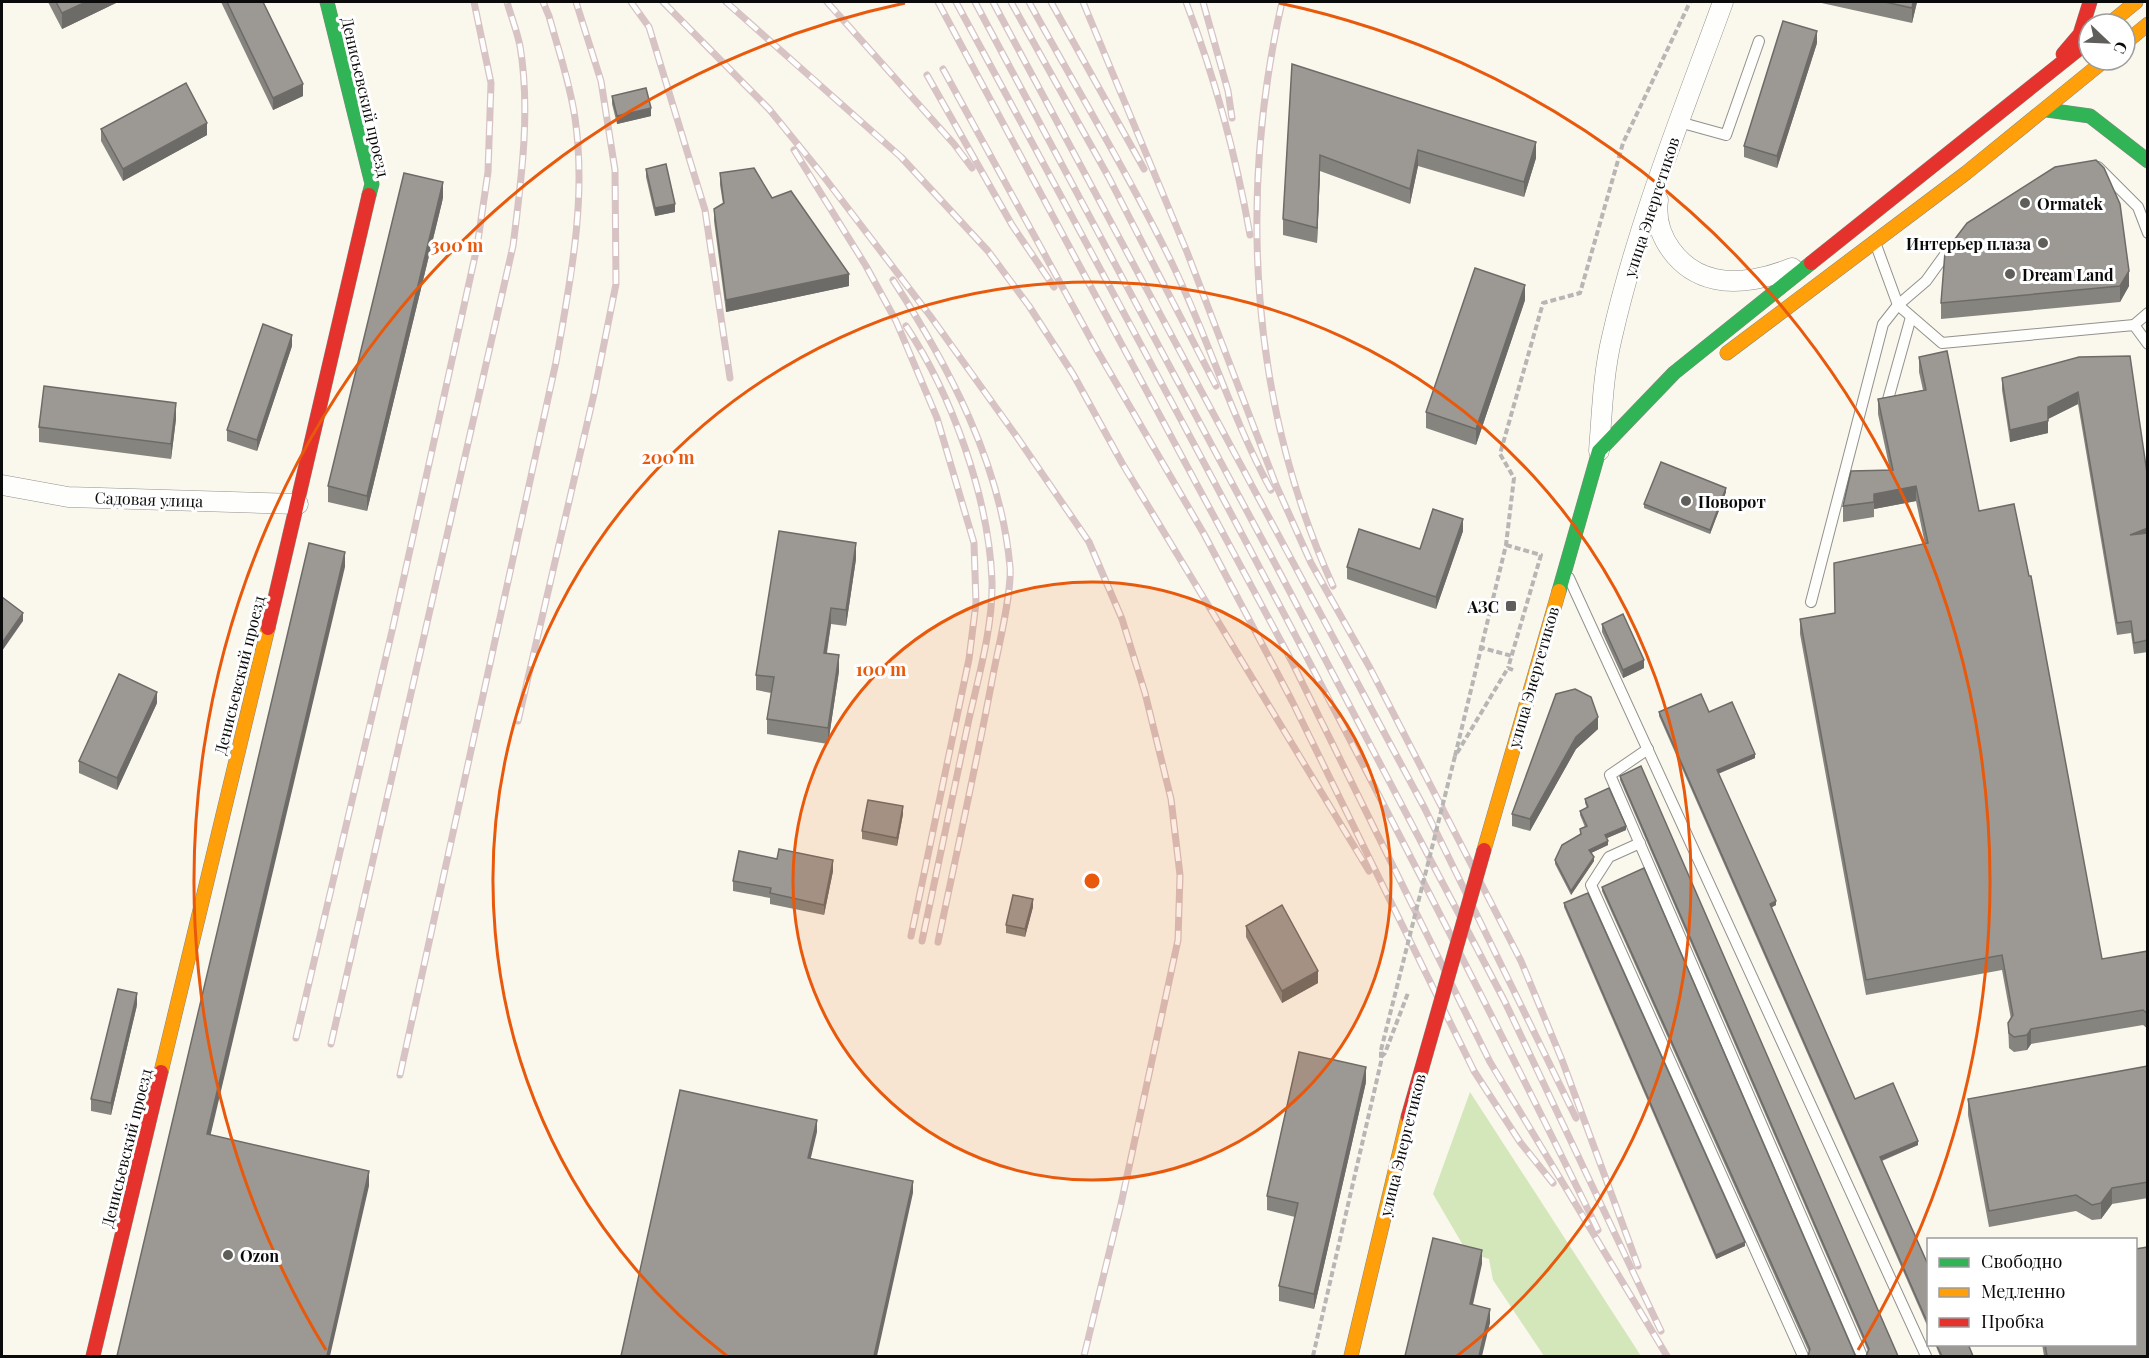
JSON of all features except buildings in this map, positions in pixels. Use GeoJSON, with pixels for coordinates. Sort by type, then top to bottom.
{"type":"FeatureCollection","features":[{"type":"Feature","properties":{"kind":"main road","name":"Денисьевский проезд"},"geometry":{"type":"LineString","coordinates":[[93,1356],[298,504],[372,184],[327,2]]}},
{"type":"Feature","properties":{"kind":"main road"},"geometry":{"type":"LineString","coordinates":[[2032,89],[2080,34],[2090,2]]}},
{"type":"Feature","properties":{"kind":"main road"},"geometry":{"type":"LineString","coordinates":[[2124,12],[2136,2]]}},
{"type":"Feature","properties":{"kind":"main road"},"geometry":{"type":"LineString","coordinates":[[1599,451],[1621,423],[1653,393],[1779,286],[2032,89],[2077,51]]}},
{"type":"Feature","properties":{"kind":"main road"},"geometry":{"type":"LineString","coordinates":[[1711,364],[1876,244],[2047,110],[2091,72]]}},
{"type":"Feature","properties":{"kind":"main road"},"geometry":{"type":"LineString","coordinates":[[2047,110],[2090,116],[2119,136],[2148,161]]}},
{"type":"Feature","properties":{"kind":"main road"},"geometry":{"type":"LineString","coordinates":[[1599,451],[1684,384]]}},
{"type":"Feature","properties":{"kind":"main road","name":"улица Энергетиков"},"geometry":{"type":"LineString","coordinates":[[1351,1356],[1408,1117],[1599,451]]}},
{"type":"Feature","properties":{"kind":"street","name":"улица Энергетиков"},"geometry":{"type":"LineString","coordinates":[[1599,451],[1611,338],[1663,165],[1723,2]]}},
{"type":"Feature","properties":{"kind":"street"},"geometry":{"type":"LineString","coordinates":[[1663,165],[1656,217],[1665,242],[1687,268],[1715,279],[1740,280],[1771,277],[1815,260]]}},
{"type":"Feature","properties":{"kind":"street","name":"Садовая улица"},"geometry":{"type":"LineString","coordinates":[[2,485],[68,497],[298,504]]}},
{"type":"Feature","properties":{"kind":"lane"},"geometry":{"type":"LineString","coordinates":[[1679,122],[1726,135],[1759,41]]}},
{"type":"Feature","properties":{"kind":"lane"},"geometry":{"type":"LineString","coordinates":[[2087,169],[2098,167],[2138,207],[2148,232]]}},
{"type":"Feature","properties":{"kind":"lane"},"geometry":{"type":"LineString","coordinates":[[1864,221],[1876,244],[1898,305],[1942,343],[2134,324],[2148,314]]}},
{"type":"Feature","properties":{"kind":"lane"},"geometry":{"type":"LineString","coordinates":[[1811,602],[1883,324],[1898,305],[1926,281],[1962,232]]}},
{"type":"Feature","properties":{"kind":"lane"},"geometry":{"type":"LineString","coordinates":[[1887,403],[1911,317]]}},
{"type":"Feature","properties":{"kind":"lane"},"geometry":{"type":"LineString","coordinates":[[2134,324],[2148,344]]}},
{"type":"Feature","properties":{"kind":"lane"},"geometry":{"type":"LineString","coordinates":[[1564,567],[1926,1356]]}},
{"type":"Feature","properties":{"kind":"lane"},"geometry":{"type":"LineString","coordinates":[[1647,749],[1610,775],[1862,1356]]}},
{"type":"Feature","properties":{"kind":"lane"},"geometry":{"type":"LineString","coordinates":[[1640,843],[1609,857],[1591,885],[1803,1356]]}},
{"type":"Feature","properties":{"kind":"path"},"geometry":{"type":"LineString","coordinates":[[1313,1356],[1381,1050],[1506,544],[1514,478],[1500,454],[1543,303],[1580,293],[1623,143],[1690,2]]}},
{"type":"Feature","properties":{"kind":"path"},"geometry":{"type":"LineString","coordinates":[[1506,544],[1541,555],[1508,668]]}},
{"type":"Feature","properties":{"kind":"path"},"geometry":{"type":"LineString","coordinates":[[1479,647],[1512,656]]}},
{"type":"Feature","properties":{"kind":"path"},"geometry":{"type":"LineString","coordinates":[[1381,1058],[1408,993]]}},
{"type":"Feature","properties":{"kind":"green space"},"geometry":{"type":"Polygon","coordinates":[[[1470,1092],[1641,1356],[1544,1356],[1493,1280],[1489,1259],[1467,1252],[1433,1194],[1470,1092]]]}},
{"type":"Feature","properties":{"kind":"railway"},"geometry":{"type":"LineString","coordinates":[[296,1038],[392,631],[477,247],[488,172],[491,83],[474,2]]}},
{"type":"Feature","properties":{"kind":"railway"},"geometry":{"type":"LineString","coordinates":[[331,1044],[513,246],[524,146],[525,96],[520,46],[507,2]]}},
{"type":"Feature","properties":{"kind":"railway"},"geometry":{"type":"LineString","coordinates":[[400,1075],[556,362],[575,241],[579,179],[575,118],[564,66],[543,2]]}},
{"type":"Feature","properties":{"kind":"railway"},"geometry":{"type":"LineString","coordinates":[[518,721],[594,394],[616,284],[615,170],[601,81],[576,2]]}},
{"type":"Feature","properties":{"kind":"railway"},"geometry":{"type":"LineString","coordinates":[[631,2],[649,27],[705,210],[730,378]]}},
{"type":"Feature","properties":{"kind":"railway"},"geometry":{"type":"LineString","coordinates":[[663,2],[769,109],[931,317],[1089,542],[1122,619],[1145,693],[1171,799],[1180,875],[1178,940],[1121,1204],[1084,1356]]}},
{"type":"Feature","properties":{"kind":"railway"},"geometry":{"type":"LineString","coordinates":[[726,2],[901,157],[988,251],[1029,306],[1073,374],[1122,463],[1369,871]]}},
{"type":"Feature","properties":{"kind":"railway"},"geometry":{"type":"LineString","coordinates":[[827,2],[954,144],[972,168]]}},
{"type":"Feature","properties":{"kind":"railway"},"geometry":{"type":"LineString","coordinates":[[938,2],[1291,660],[1490,1062],[1667,1356]]}},
{"type":"Feature","properties":{"kind":"railway"},"geometry":{"type":"LineString","coordinates":[[956,2],[1364,766],[1598,1230]]}},
{"type":"Feature","properties":{"kind":"railway"},"geometry":{"type":"LineString","coordinates":[[975,2],[1280,573],[1504,1000],[1661,1331]]}},
{"type":"Feature","properties":{"kind":"railway"},"geometry":{"type":"LineString","coordinates":[[993,2],[1425,809],[1576,1118]]}},
{"type":"Feature","properties":{"kind":"railway"},"geometry":{"type":"LineString","coordinates":[[1011,2],[1108,176],[1216,386]]}},
{"type":"Feature","properties":{"kind":"railway"},"geometry":{"type":"LineString","coordinates":[[1029,2],[1165,249],[1193,309],[1242,431],[1271,490]]}},
{"type":"Feature","properties":{"kind":"railway"},"geometry":{"type":"LineString","coordinates":[[1051,2],[1144,169]]}},
{"type":"Feature","properties":{"kind":"railway"},"geometry":{"type":"LineString","coordinates":[[1083,2],[1187,252],[1276,485],[1311,563],[1370,668],[1521,961],[1562,1060],[1638,1266]]}},
{"type":"Feature","properties":{"kind":"railway"},"geometry":{"type":"LineString","coordinates":[[1186,2],[1224,117],[1250,235]]}},
{"type":"Feature","properties":{"kind":"railway"},"geometry":{"type":"LineString","coordinates":[[1203,2],[1228,91],[1232,118]]}},
{"type":"Feature","properties":{"kind":"railway"},"geometry":{"type":"LineString","coordinates":[[1282,2],[1268,76],[1260,150],[1257,224],[1260,298],[1269,372],[1284,445],[1305,516],[1333,586]]}},
{"type":"Feature","properties":{"kind":"railway"},"geometry":{"type":"LineString","coordinates":[[943,69],[1098,352],[1204,534],[1292,701],[1474,1071],[1520,1142],[1553,1183]]}},
{"type":"Feature","properties":{"kind":"railway"},"geometry":{"type":"LineString","coordinates":[[927,75],[1012,225],[1054,287]]}},
{"type":"Feature","properties":{"kind":"railway"},"geometry":{"type":"LineString","coordinates":[[794,150],[866,266],[896,321],[937,418],[974,543],[976,603],[969,659],[911,936]]}},
{"type":"Feature","properties":{"kind":"railway"},"geometry":{"type":"LineString","coordinates":[[893,280],[952,381],[984,453],[1005,529],[1010,567],[1005,618],[938,942]]}},
{"type":"Feature","properties":{"kind":"railway"},"geometry":{"type":"LineString","coordinates":[[906,326],[938,383],[965,448],[984,516],[992,581],[985,650],[922,941]]}},
{"type":"Feature","properties":{"kind":"traffic: fast"},"geometry":{"type":"LineString","coordinates":[[327,2],[372,184],[369,195]]}},
{"type":"Feature","properties":{"kind":"traffic: fast"},"geometry":{"type":"LineString","coordinates":[[2047,110],[2090,116],[2148,161]]}},
{"type":"Feature","properties":{"kind":"traffic: fast"},"geometry":{"type":"LineString","coordinates":[[1559,591],[1599,451],[1674,373],[1811,263]]}},
{"type":"Feature","properties":{"kind":"traffic: slow"},"geometry":{"type":"LineString","coordinates":[[2124,12],[2136,2]]}},
{"type":"Feature","properties":{"kind":"traffic: slow"},"geometry":{"type":"LineString","coordinates":[[2137,33],[2148,24]]}},
{"type":"Feature","properties":{"kind":"traffic: slow"},"geometry":{"type":"LineString","coordinates":[[1727,353],[1966,173],[2090,72]]}},
{"type":"Feature","properties":{"kind":"traffic: slow"},"geometry":{"type":"LineString","coordinates":[[1484,850],[1559,591]]}},
{"type":"Feature","properties":{"kind":"traffic: slow"},"geometry":{"type":"LineString","coordinates":[[161,1072],[268,628]]}},
{"type":"Feature","properties":{"kind":"traffic: slow"},"geometry":{"type":"LineString","coordinates":[[1351,1356],[1408,1117]]}},
{"type":"Feature","properties":{"kind":"traffic: jam"},"geometry":{"type":"LineString","coordinates":[[2063,54],[2080,34],[2090,2]]}},
{"type":"Feature","properties":{"kind":"traffic: jam"},"geometry":{"type":"LineString","coordinates":[[1811,263],[2077,51]]}},
{"type":"Feature","properties":{"kind":"traffic: jam"},"geometry":{"type":"LineString","coordinates":[[268,628],[369,195]]}},
{"type":"Feature","properties":{"kind":"traffic: jam"},"geometry":{"type":"LineString","coordinates":[[1408,1117],[1484,850]]}},
{"type":"Feature","properties":{"kind":"traffic: jam"},"geometry":{"type":"LineString","coordinates":[[93,1356],[161,1072]]}},
{"type":"Feature","properties":{"kind":"place","name":"Ormatek"},"geometry":{"type":"Point","coordinates":[2025,203]}},
{"type":"Feature","properties":{"kind":"place","name":"Интерьер плаза"},"geometry":{"type":"Point","coordinates":[2043,243]}},
{"type":"Feature","properties":{"kind":"place","name":"Dream Land"},"geometry":{"type":"Point","coordinates":[2010,274]}},
{"type":"Feature","properties":{"kind":"place","name":"Поворот"},"geometry":{"type":"Point","coordinates":[1686,501]}},
{"type":"Feature","properties":{"kind":"place","name":"АЗС"},"geometry":{"type":"Point","coordinates":[1511,606]}},
{"type":"Feature","properties":{"kind":"place","name":"Ozon"},"geometry":{"type":"Point","coordinates":[228,1255]}}]}
